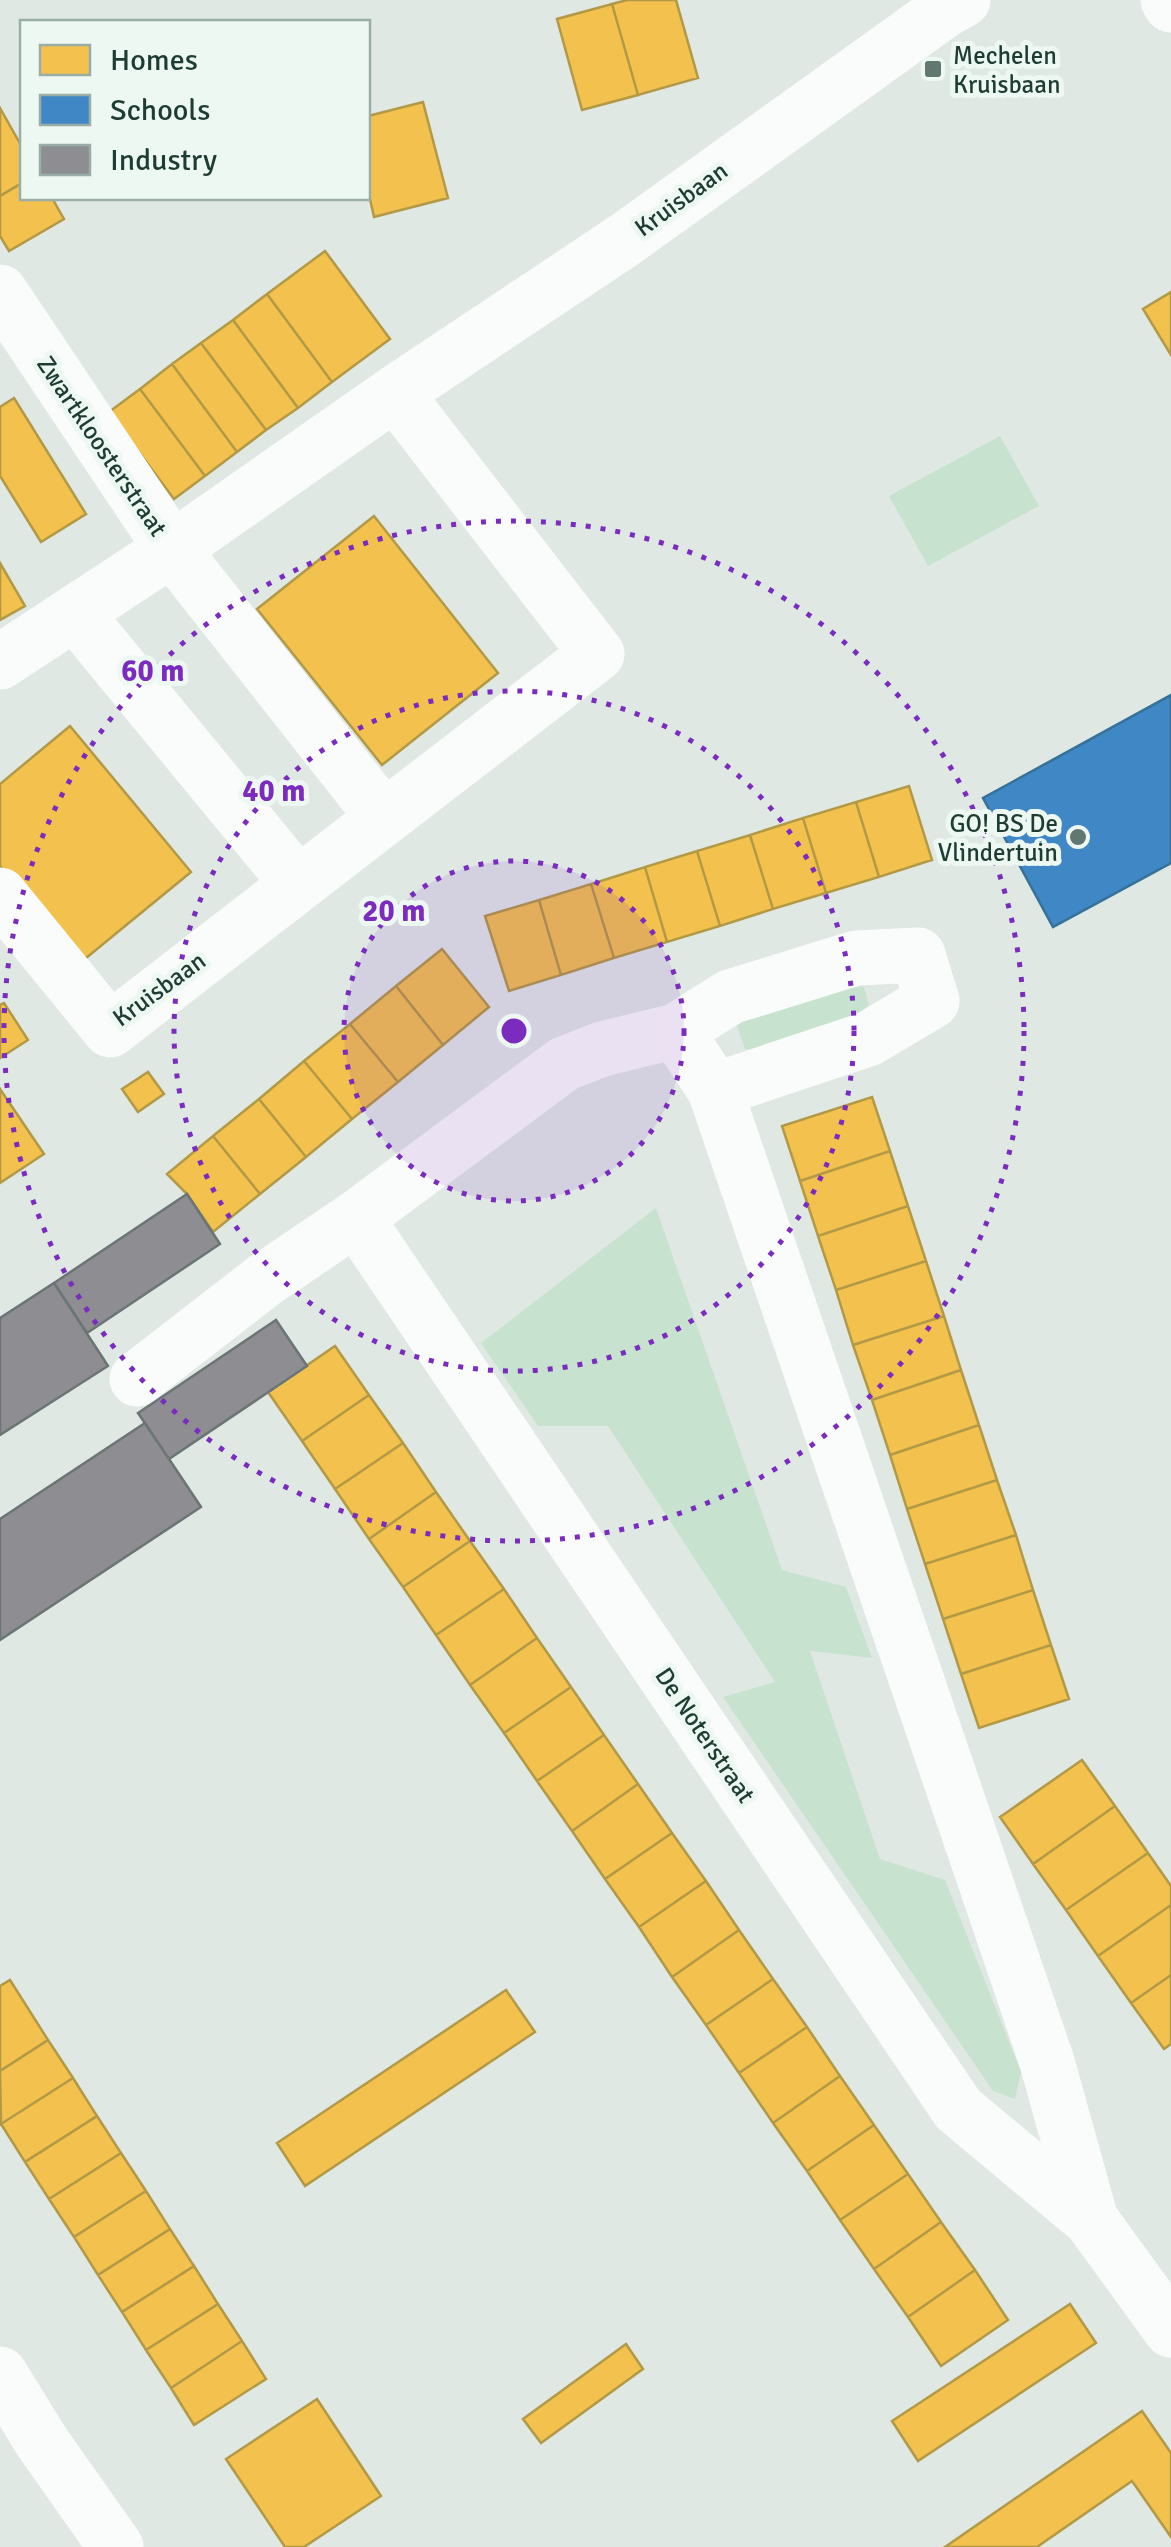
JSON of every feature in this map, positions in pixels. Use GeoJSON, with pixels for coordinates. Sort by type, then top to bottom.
{"type":"FeatureCollection","features":[{"type":"Feature","properties":{"kind":"street","name":"Kruisbaan"},"geometry":{"type":"LineString","coordinates":[[0,662],[172,550],[395,393],[624,241],[944,10],[964,0]]}},
{"type":"Feature","properties":{"kind":"street","name":"Zwartkloosterstraat"},"geometry":{"type":"LineString","coordinates":[[0,292],[172,550]]}},
{"type":"Feature","properties":{"kind":"street","name":"Kruisbaan"},"geometry":{"type":"LineString","coordinates":[[0,895],[110,1030],[596,654],[395,393]]}},
{"type":"Feature","properties":{"kind":"street"},"geometry":{"type":"LineString","coordinates":[[172,550],[384,818]]}},
{"type":"Feature","properties":{"kind":"street"},"geometry":{"type":"LineString","coordinates":[[76,613],[298,884]]}},
{"type":"Feature","properties":{"kind":"street"},"geometry":{"type":"LineString","coordinates":[[137,1378],[266,1279],[356,1218],[564,1064],[602,1049],[676,1031],[730,997],[856,958],[918,955],[932,1001],[868,1040],[714,1090]]}},
{"type":"Feature","properties":{"kind":"street","name":"De Noterstraat"},"geometry":{"type":"LineString","coordinates":[[676,1031],[714,1090],[1048,2062],[1090,2220]]}},
{"type":"Feature","properties":{"kind":"street","name":"De Noterstraat"},"geometry":{"type":"LineString","coordinates":[[356,1218],[958,2109],[1090,2220],[1171,2330]]}},
{"type":"Feature","properties":{"kind":"street"},"geometry":{"type":"LineString","coordinates":[[0,2374],[116,2547]]}},
{"type":"Feature","properties":{"kind":"green space"},"geometry":{"type":"Polygon","coordinates":[[[1000,436],[1039,506],[928,566],[889,496],[1000,436]]]}},
{"type":"Feature","properties":{"kind":"green space"},"geometry":{"type":"Polygon","coordinates":[[[832,984],[864,987],[869,1005],[849,1029],[774,1054],[745,1049],[737,1026],[758,1005],[832,984]]]}},
{"type":"Feature","properties":{"kind":"green space"},"geometry":{"type":"Polygon","coordinates":[[[656,1208],[782,1570],[846,1587],[872,1658],[810,1651],[880,1859],[945,1880],[1021,2072],[1015,2099],[993,2091],[723,1697],[775,1682],[608,1426],[538,1426],[481,1343],[656,1208]]]}},
{"type":"Feature","properties":{"kind":"building: Homes"},"geometry":{"type":"Polygon","coordinates":[[[627,0],[676,0],[698,78],[638,95],[612,4],[627,0]]]}},
{"type":"Feature","properties":{"kind":"building: Homes"},"geometry":{"type":"Polygon","coordinates":[[[612,4],[638,95],[582,110],[557,19],[612,4]]]}},
{"type":"Feature","properties":{"kind":"building: Homes"},"geometry":{"type":"Polygon","coordinates":[[[423,102],[448,198],[374,217],[370,199],[370,115],[423,102]]]}},
{"type":"Feature","properties":{"kind":"building: Homes"},"geometry":{"type":"Polygon","coordinates":[[[0,108],[20,143],[20,184],[0,196],[0,108]]]}},
{"type":"Feature","properties":{"kind":"building: Homes"},"geometry":{"type":"Polygon","coordinates":[[[20,184],[20,200],[53,200],[64,219],[9,251],[0,236],[0,196],[20,184]]]}},
{"type":"Feature","properties":{"kind":"building: Homes"},"geometry":{"type":"Polygon","coordinates":[[[325,251],[390,339],[332,382],[267,294],[325,251]]]}},
{"type":"Feature","properties":{"kind":"building: Homes"},"geometry":{"type":"Polygon","coordinates":[[[1171,292],[1171,355],[1143,309],[1171,292]]]}},
{"type":"Feature","properties":{"kind":"building: Homes"},"geometry":{"type":"Polygon","coordinates":[[[267,294],[332,382],[298,408],[233,320],[267,294]]]}},
{"type":"Feature","properties":{"kind":"building: Homes"},"geometry":{"type":"Polygon","coordinates":[[[233,320],[298,408],[266,430],[201,343],[233,320]]]}},
{"type":"Feature","properties":{"kind":"building: Homes"},"geometry":{"type":"Polygon","coordinates":[[[201,343],[266,430],[237,452],[172,364],[201,343]]]}},
{"type":"Feature","properties":{"kind":"building: Homes"},"geometry":{"type":"Polygon","coordinates":[[[172,364],[237,452],[205,476],[140,389],[172,364]]]}},
{"type":"Feature","properties":{"kind":"building: Homes"},"geometry":{"type":"Polygon","coordinates":[[[140,389],[205,476],[174,499],[109,412],[140,389]]]}},
{"type":"Feature","properties":{"kind":"building: Homes"},"geometry":{"type":"Polygon","coordinates":[[[14,398],[86,514],[41,542],[0,476],[0,407],[14,398]]]}},
{"type":"Feature","properties":{"kind":"building: Homes"},"geometry":{"type":"Polygon","coordinates":[[[374,516],[498,673],[382,765],[257,609],[374,516]]]}},
{"type":"Feature","properties":{"kind":"building: Homes"},"geometry":{"type":"Polygon","coordinates":[[[0,563],[25,606],[0,620],[0,563]]]}},
{"type":"Feature","properties":{"kind":"building: Homes"},"geometry":{"type":"Polygon","coordinates":[[[70,726],[191,872],[80,963],[0,866],[0,784],[70,726]]]}},
{"type":"Feature","properties":{"kind":"building: Homes"},"geometry":{"type":"Polygon","coordinates":[[[909,786],[932,860],[879,877],[856,802],[909,786]]]}},
{"type":"Feature","properties":{"kind":"building: Homes"},"geometry":{"type":"Polygon","coordinates":[[[856,802],[879,877],[826,893],[803,818],[856,802]]]}},
{"type":"Feature","properties":{"kind":"building: Homes"},"geometry":{"type":"Polygon","coordinates":[[[803,818],[826,893],[773,909],[750,835],[803,818]]]}},
{"type":"Feature","properties":{"kind":"building: Homes"},"geometry":{"type":"Polygon","coordinates":[[[750,835],[773,909],[720,926],[697,851],[750,835]]]}},
{"type":"Feature","properties":{"kind":"building: Homes"},"geometry":{"type":"Polygon","coordinates":[[[697,851],[720,926],[667,942],[645,867],[697,851]]]}},
{"type":"Feature","properties":{"kind":"building: Homes"},"geometry":{"type":"Polygon","coordinates":[[[645,867],[667,942],[614,958],[591,884],[645,867]]]}},
{"type":"Feature","properties":{"kind":"building: Homes"},"geometry":{"type":"Polygon","coordinates":[[[591,884],[614,958],[561,975],[539,900],[591,884]]]}},
{"type":"Feature","properties":{"kind":"building: Homes"},"geometry":{"type":"Polygon","coordinates":[[[539,900],[561,975],[509,991],[485,916],[539,900]]]}},
{"type":"Feature","properties":{"kind":"building: Homes"},"geometry":{"type":"Polygon","coordinates":[[[442,949],[489,1007],[443,1045],[396,986],[442,949]]]}},
{"type":"Feature","properties":{"kind":"building: Homes"},"geometry":{"type":"Polygon","coordinates":[[[396,986],[443,1045],[398,1082],[350,1024],[396,986]]]}},
{"type":"Feature","properties":{"kind":"building: Homes"},"geometry":{"type":"Polygon","coordinates":[[[4,1003],[28,1040],[0,1058],[0,1005],[4,1003]]]}},
{"type":"Feature","properties":{"kind":"building: Homes"},"geometry":{"type":"Polygon","coordinates":[[[350,1024],[398,1082],[352,1119],[304,1061],[350,1024]]]}},
{"type":"Feature","properties":{"kind":"building: Homes"},"geometry":{"type":"Polygon","coordinates":[[[304,1061],[352,1119],[306,1157],[259,1099],[304,1061]]]}},
{"type":"Feature","properties":{"kind":"building: Homes"},"geometry":{"type":"Polygon","coordinates":[[[148,1072],[164,1094],[138,1112],[122,1089],[148,1072]]]}},
{"type":"Feature","properties":{"kind":"building: Homes"},"geometry":{"type":"Polygon","coordinates":[[[0,1089],[44,1154],[0,1183],[0,1089]]]}},
{"type":"Feature","properties":{"kind":"building: Homes"},"geometry":{"type":"Polygon","coordinates":[[[872,1097],[890,1151],[800,1181],[782,1126],[872,1097]]]}},
{"type":"Feature","properties":{"kind":"building: Homes"},"geometry":{"type":"Polygon","coordinates":[[[259,1099],[306,1157],[260,1194],[213,1136],[259,1099]]]}},
{"type":"Feature","properties":{"kind":"building: Homes"},"geometry":{"type":"Polygon","coordinates":[[[213,1136],[260,1194],[213,1232],[187,1194],[167,1174],[213,1136]]]}},
{"type":"Feature","properties":{"kind":"building: Homes"},"geometry":{"type":"Polygon","coordinates":[[[890,1151],[908,1206],[818,1236],[800,1181],[890,1151]]]}},
{"type":"Feature","properties":{"kind":"building: Homes"},"geometry":{"type":"Polygon","coordinates":[[[908,1206],[926,1261],[836,1290],[818,1236],[908,1206]]]}},
{"type":"Feature","properties":{"kind":"building: Homes"},"geometry":{"type":"Polygon","coordinates":[[[926,1261],[944,1316],[853,1345],[836,1290],[926,1261]]]}},
{"type":"Feature","properties":{"kind":"building: Homes"},"geometry":{"type":"Polygon","coordinates":[[[944,1316],[961,1370],[872,1400],[853,1345],[944,1316]]]}},
{"type":"Feature","properties":{"kind":"building: Homes"},"geometry":{"type":"Polygon","coordinates":[[[335,1346],[369,1395],[302,1441],[268,1392],[335,1346]]]}},
{"type":"Feature","properties":{"kind":"building: Homes"},"geometry":{"type":"Polygon","coordinates":[[[961,1370],[979,1425],[890,1455],[872,1400],[961,1370]]]}},
{"type":"Feature","properties":{"kind":"building: Homes"},"geometry":{"type":"Polygon","coordinates":[[[369,1395],[403,1443],[335,1489],[302,1441],[369,1395]]]}},
{"type":"Feature","properties":{"kind":"building: Homes"},"geometry":{"type":"Polygon","coordinates":[[[979,1425],[997,1480],[907,1509],[890,1455],[979,1425]]]}},
{"type":"Feature","properties":{"kind":"building: Homes"},"geometry":{"type":"Polygon","coordinates":[[[403,1443],[436,1492],[369,1539],[335,1489],[403,1443]]]}},
{"type":"Feature","properties":{"kind":"building: Homes"},"geometry":{"type":"Polygon","coordinates":[[[997,1480],[1016,1535],[925,1564],[907,1509],[997,1480]]]}},
{"type":"Feature","properties":{"kind":"building: Homes"},"geometry":{"type":"Polygon","coordinates":[[[436,1492],[470,1541],[403,1587],[369,1539],[436,1492]]]}},
{"type":"Feature","properties":{"kind":"building: Homes"},"geometry":{"type":"Polygon","coordinates":[[[1016,1535],[1033,1590],[943,1619],[925,1564],[1016,1535]]]}},
{"type":"Feature","properties":{"kind":"building: Homes"},"geometry":{"type":"Polygon","coordinates":[[[470,1541],[504,1589],[436,1635],[403,1587],[470,1541]]]}},
{"type":"Feature","properties":{"kind":"building: Homes"},"geometry":{"type":"Polygon","coordinates":[[[504,1589],[537,1638],[470,1685],[436,1635],[504,1589]]]}},
{"type":"Feature","properties":{"kind":"building: Homes"},"geometry":{"type":"Polygon","coordinates":[[[1033,1590],[1051,1645],[961,1674],[943,1619],[1033,1590]]]}},
{"type":"Feature","properties":{"kind":"building: Homes"},"geometry":{"type":"Polygon","coordinates":[[[537,1638],[571,1687],[504,1733],[470,1685],[537,1638]]]}},
{"type":"Feature","properties":{"kind":"building: Homes"},"geometry":{"type":"Polygon","coordinates":[[[1051,1645],[1069,1699],[979,1728],[961,1674],[1051,1645]]]}},
{"type":"Feature","properties":{"kind":"building: Homes"},"geometry":{"type":"Polygon","coordinates":[[[571,1687],[604,1735],[537,1781],[504,1733],[571,1687]]]}},
{"type":"Feature","properties":{"kind":"building: Homes"},"geometry":{"type":"Polygon","coordinates":[[[604,1735],[638,1784],[572,1831],[537,1781],[604,1735]]]}},
{"type":"Feature","properties":{"kind":"building: Homes"},"geometry":{"type":"Polygon","coordinates":[[[1082,1760],[1115,1806],[1033,1864],[1000,1817],[1082,1760]]]}},
{"type":"Feature","properties":{"kind":"building: Homes"},"geometry":{"type":"Polygon","coordinates":[[[638,1784],[672,1833],[605,1879],[572,1831],[638,1784]]]}},
{"type":"Feature","properties":{"kind":"building: Homes"},"geometry":{"type":"Polygon","coordinates":[[[1115,1806],[1148,1853],[1066,1910],[1033,1864],[1115,1806]]]}},
{"type":"Feature","properties":{"kind":"building: Homes"},"geometry":{"type":"Polygon","coordinates":[[[672,1833],[706,1881],[639,1927],[605,1879],[672,1833]]]}},
{"type":"Feature","properties":{"kind":"building: Homes"},"geometry":{"type":"Polygon","coordinates":[[[1148,1853],[1171,1886],[1171,1905],[1098,1956],[1066,1910],[1148,1853]]]}},
{"type":"Feature","properties":{"kind":"building: Homes"},"geometry":{"type":"Polygon","coordinates":[[[706,1881],[739,1930],[672,1977],[639,1927],[706,1881]]]}},
{"type":"Feature","properties":{"kind":"building: Homes"},"geometry":{"type":"Polygon","coordinates":[[[1171,1905],[1171,1975],[1131,2003],[1098,1956],[1171,1905]]]}},
{"type":"Feature","properties":{"kind":"building: Homes"},"geometry":{"type":"Polygon","coordinates":[[[739,1930],[773,1979],[706,2025],[672,1977],[739,1930]]]}},
{"type":"Feature","properties":{"kind":"building: Homes"},"geometry":{"type":"Polygon","coordinates":[[[1171,1975],[1171,2044],[1164,2049],[1131,2003],[1171,1975]]]}},
{"type":"Feature","properties":{"kind":"building: Homes"},"geometry":{"type":"Polygon","coordinates":[[[773,1979],[807,2027],[739,2073],[706,2025],[773,1979]]]}},
{"type":"Feature","properties":{"kind":"building: Homes"},"geometry":{"type":"Polygon","coordinates":[[[10,1980],[48,2040],[0,2071],[0,1986],[10,1980]]]}},
{"type":"Feature","properties":{"kind":"building: Homes"},"geometry":{"type":"Polygon","coordinates":[[[506,1990],[535,2032],[305,2186],[277,2143],[506,1990]]]}},
{"type":"Feature","properties":{"kind":"building: Homes"},"geometry":{"type":"Polygon","coordinates":[[[807,2027],[840,2076],[773,2123],[739,2073],[807,2027]]]}},
{"type":"Feature","properties":{"kind":"building: Homes"},"geometry":{"type":"Polygon","coordinates":[[[48,2040],[73,2078],[1,2124],[0,2071],[48,2040]]]}},
{"type":"Feature","properties":{"kind":"building: Homes"},"geometry":{"type":"Polygon","coordinates":[[[840,2076],[874,2125],[807,2171],[773,2123],[840,2076]]]}},
{"type":"Feature","properties":{"kind":"building: Homes"},"geometry":{"type":"Polygon","coordinates":[[[73,2078],[97,2116],[25,2162],[1,2124],[73,2078]]]}},
{"type":"Feature","properties":{"kind":"building: Homes"},"geometry":{"type":"Polygon","coordinates":[[[97,2116],[121,2153],[49,2199],[25,2162],[97,2116]]]}},
{"type":"Feature","properties":{"kind":"building: Homes"},"geometry":{"type":"Polygon","coordinates":[[[874,2125],[908,2174],[840,2220],[807,2171],[874,2125]]]}},
{"type":"Feature","properties":{"kind":"building: Homes"},"geometry":{"type":"Polygon","coordinates":[[[121,2153],[146,2191],[74,2237],[49,2199],[121,2153]]]}},
{"type":"Feature","properties":{"kind":"building: Homes"},"geometry":{"type":"Polygon","coordinates":[[[908,2174],[941,2222],[874,2269],[840,2220],[908,2174]]]}},
{"type":"Feature","properties":{"kind":"building: Homes"},"geometry":{"type":"Polygon","coordinates":[[[146,2191],[170,2229],[98,2275],[74,2237],[146,2191]]]}},
{"type":"Feature","properties":{"kind":"building: Homes"},"geometry":{"type":"Polygon","coordinates":[[[941,2222],[975,2270],[908,2317],[874,2269],[941,2222]]]}},
{"type":"Feature","properties":{"kind":"building: Homes"},"geometry":{"type":"Polygon","coordinates":[[[170,2229],[194,2266],[122,2312],[98,2275],[170,2229]]]}},
{"type":"Feature","properties":{"kind":"building: Homes"},"geometry":{"type":"Polygon","coordinates":[[[194,2266],[218,2304],[146,2350],[122,2312],[194,2266]]]}},
{"type":"Feature","properties":{"kind":"building: Homes"},"geometry":{"type":"Polygon","coordinates":[[[975,2270],[1008,2320],[941,2366],[908,2317],[975,2270]]]}},
{"type":"Feature","properties":{"kind":"building: Homes"},"geometry":{"type":"Polygon","coordinates":[[[218,2304],[242,2341],[171,2388],[146,2350],[218,2304]]]}},
{"type":"Feature","properties":{"kind":"building: Homes"},"geometry":{"type":"Polygon","coordinates":[[[1070,2304],[1096,2343],[918,2461],[892,2421],[1070,2304]]]}},
{"type":"Feature","properties":{"kind":"building: Homes"},"geometry":{"type":"Polygon","coordinates":[[[242,2341],[266,2379],[194,2425],[171,2388],[242,2341]]]}},
{"type":"Feature","properties":{"kind":"building: Homes"},"geometry":{"type":"Polygon","coordinates":[[[626,2344],[643,2369],[541,2443],[523,2419],[626,2344]]]}},
{"type":"Feature","properties":{"kind":"building: Homes"},"geometry":{"type":"Polygon","coordinates":[[[317,2399],[381,2496],[304,2547],[285,2547],[226,2459],[317,2399]]]}},
{"type":"Feature","properties":{"kind":"building: Homes"},"geometry":{"type":"Polygon","coordinates":[[[1142,2411],[1171,2453],[1171,2537],[1132,2481],[1037,2547],[945,2547],[1142,2411]]]}},
{"type":"Feature","properties":{"kind":"building: Schools"},"geometry":{"type":"Polygon","coordinates":[[[1171,695],[1171,863],[1053,927],[983,798],[1171,695]]]}},
{"type":"Feature","properties":{"kind":"building: Industry"},"geometry":{"type":"Polygon","coordinates":[[[187,1194],[220,1244],[87,1333],[54,1283],[187,1194]]]}},
{"type":"Feature","properties":{"kind":"building: Industry"},"geometry":{"type":"Polygon","coordinates":[[[54,1283],[108,1366],[0,1435],[0,1318],[54,1283]]]}},
{"type":"Feature","properties":{"kind":"building: Industry"},"geometry":{"type":"Polygon","coordinates":[[[276,1320],[307,1366],[169,1459],[138,1413],[276,1320]]]}},
{"type":"Feature","properties":{"kind":"building: Industry"},"geometry":{"type":"Polygon","coordinates":[[[145,1423],[201,1507],[0,1640],[0,1519],[145,1423]]]}},
{"type":"Feature","properties":{"kind":"place","name":"Mechelen Kruisbaan"},"geometry":{"type":"Point","coordinates":[933,69]}},
{"type":"Feature","properties":{"kind":"place","name":"GO! BS De Vlindertuin"},"geometry":{"type":"Point","coordinates":[1078,837]}}]}
